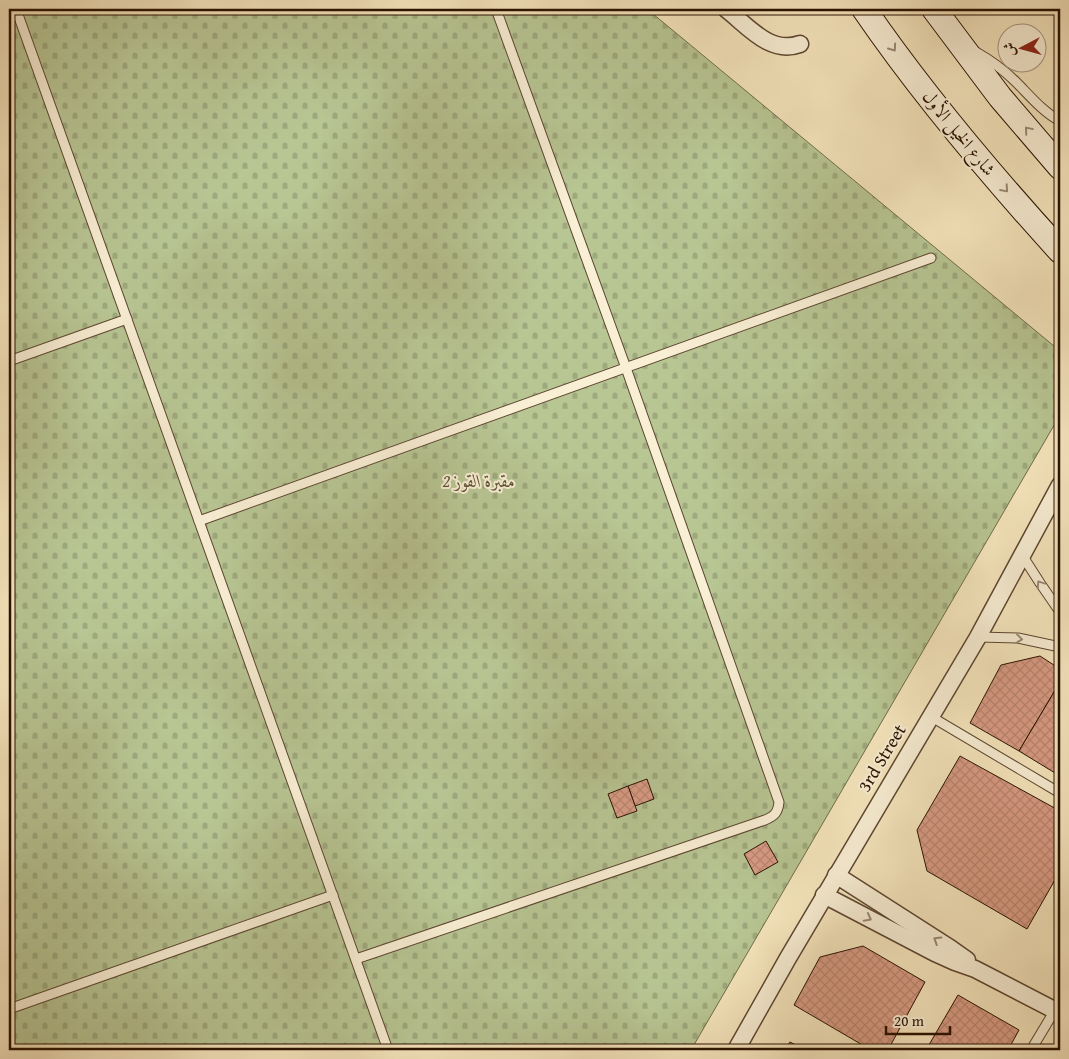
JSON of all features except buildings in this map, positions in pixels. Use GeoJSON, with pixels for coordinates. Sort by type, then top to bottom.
{"type":"FeatureCollection","features":[{"type":"Feature","properties":{"kind":"main road","name":"شارع الخيل الأول"},"geometry":{"type":"LineString","coordinates":[[864,9],[911,75],[960,137],[1060,251]]}},
{"type":"Feature","properties":{"kind":"main road"},"geometry":{"type":"LineString","coordinates":[[934,9],[1000,97],[1060,167]]}},
{"type":"Feature","properties":{"kind":"street"},"geometry":{"type":"LineString","coordinates":[[726,9],[774,46],[792,47],[800,44]]}},
{"type":"Feature","properties":{"kind":"street","name":"3rd Street"},"geometry":{"type":"LineString","coordinates":[[736,1050],[824,895],[978,637],[1060,485]]}},
{"type":"Feature","properties":{"kind":"street"},"geometry":{"type":"LineString","coordinates":[[836,875],[950,948],[975,969]]}},
{"type":"Feature","properties":{"kind":"street"},"geometry":{"type":"LineString","coordinates":[[824,895],[935,953],[975,969],[1057,1011]]}},
{"type":"Feature","properties":{"kind":"lane"},"geometry":{"type":"LineString","coordinates":[[16,9],[388,1050]]}},
{"type":"Feature","properties":{"kind":"lane"},"geometry":{"type":"LineString","coordinates":[[356,960],[765,820],[773,817],[778,810],[779,802],[626,368],[496,9]]}},
{"type":"Feature","properties":{"kind":"lane"},"geometry":{"type":"LineString","coordinates":[[958,41],[996,66],[1015,81],[1042,109],[1060,121]]}},
{"type":"Feature","properties":{"kind":"lane"},"geometry":{"type":"LineString","coordinates":[[199,522],[930,258]]}},
{"type":"Feature","properties":{"kind":"lane"},"geometry":{"type":"LineString","coordinates":[[9,362],[127,319]]}},
{"type":"Feature","properties":{"kind":"lane"},"geometry":{"type":"LineString","coordinates":[[1022,555],[1060,612]]}},
{"type":"Feature","properties":{"kind":"lane"},"geometry":{"type":"LineString","coordinates":[[978,637],[1018,638],[1060,647]]}},
{"type":"Feature","properties":{"kind":"lane"},"geometry":{"type":"LineString","coordinates":[[930,716],[1060,793]]}},
{"type":"Feature","properties":{"kind":"lane"},"geometry":{"type":"LineString","coordinates":[[9,1009],[332,894]]}},
{"type":"Feature","properties":{"kind":"lane"},"geometry":{"type":"LineString","coordinates":[[1031,1050],[1057,1011]]}},
{"type":"Feature","properties":{"kind":"green space","name":"مقبرة القوز 2"},"geometry":{"type":"Polygon","coordinates":[[[9,9],[647,9],[1060,351],[1060,415],[691,1050],[9,1050],[9,9]]]}}]}
